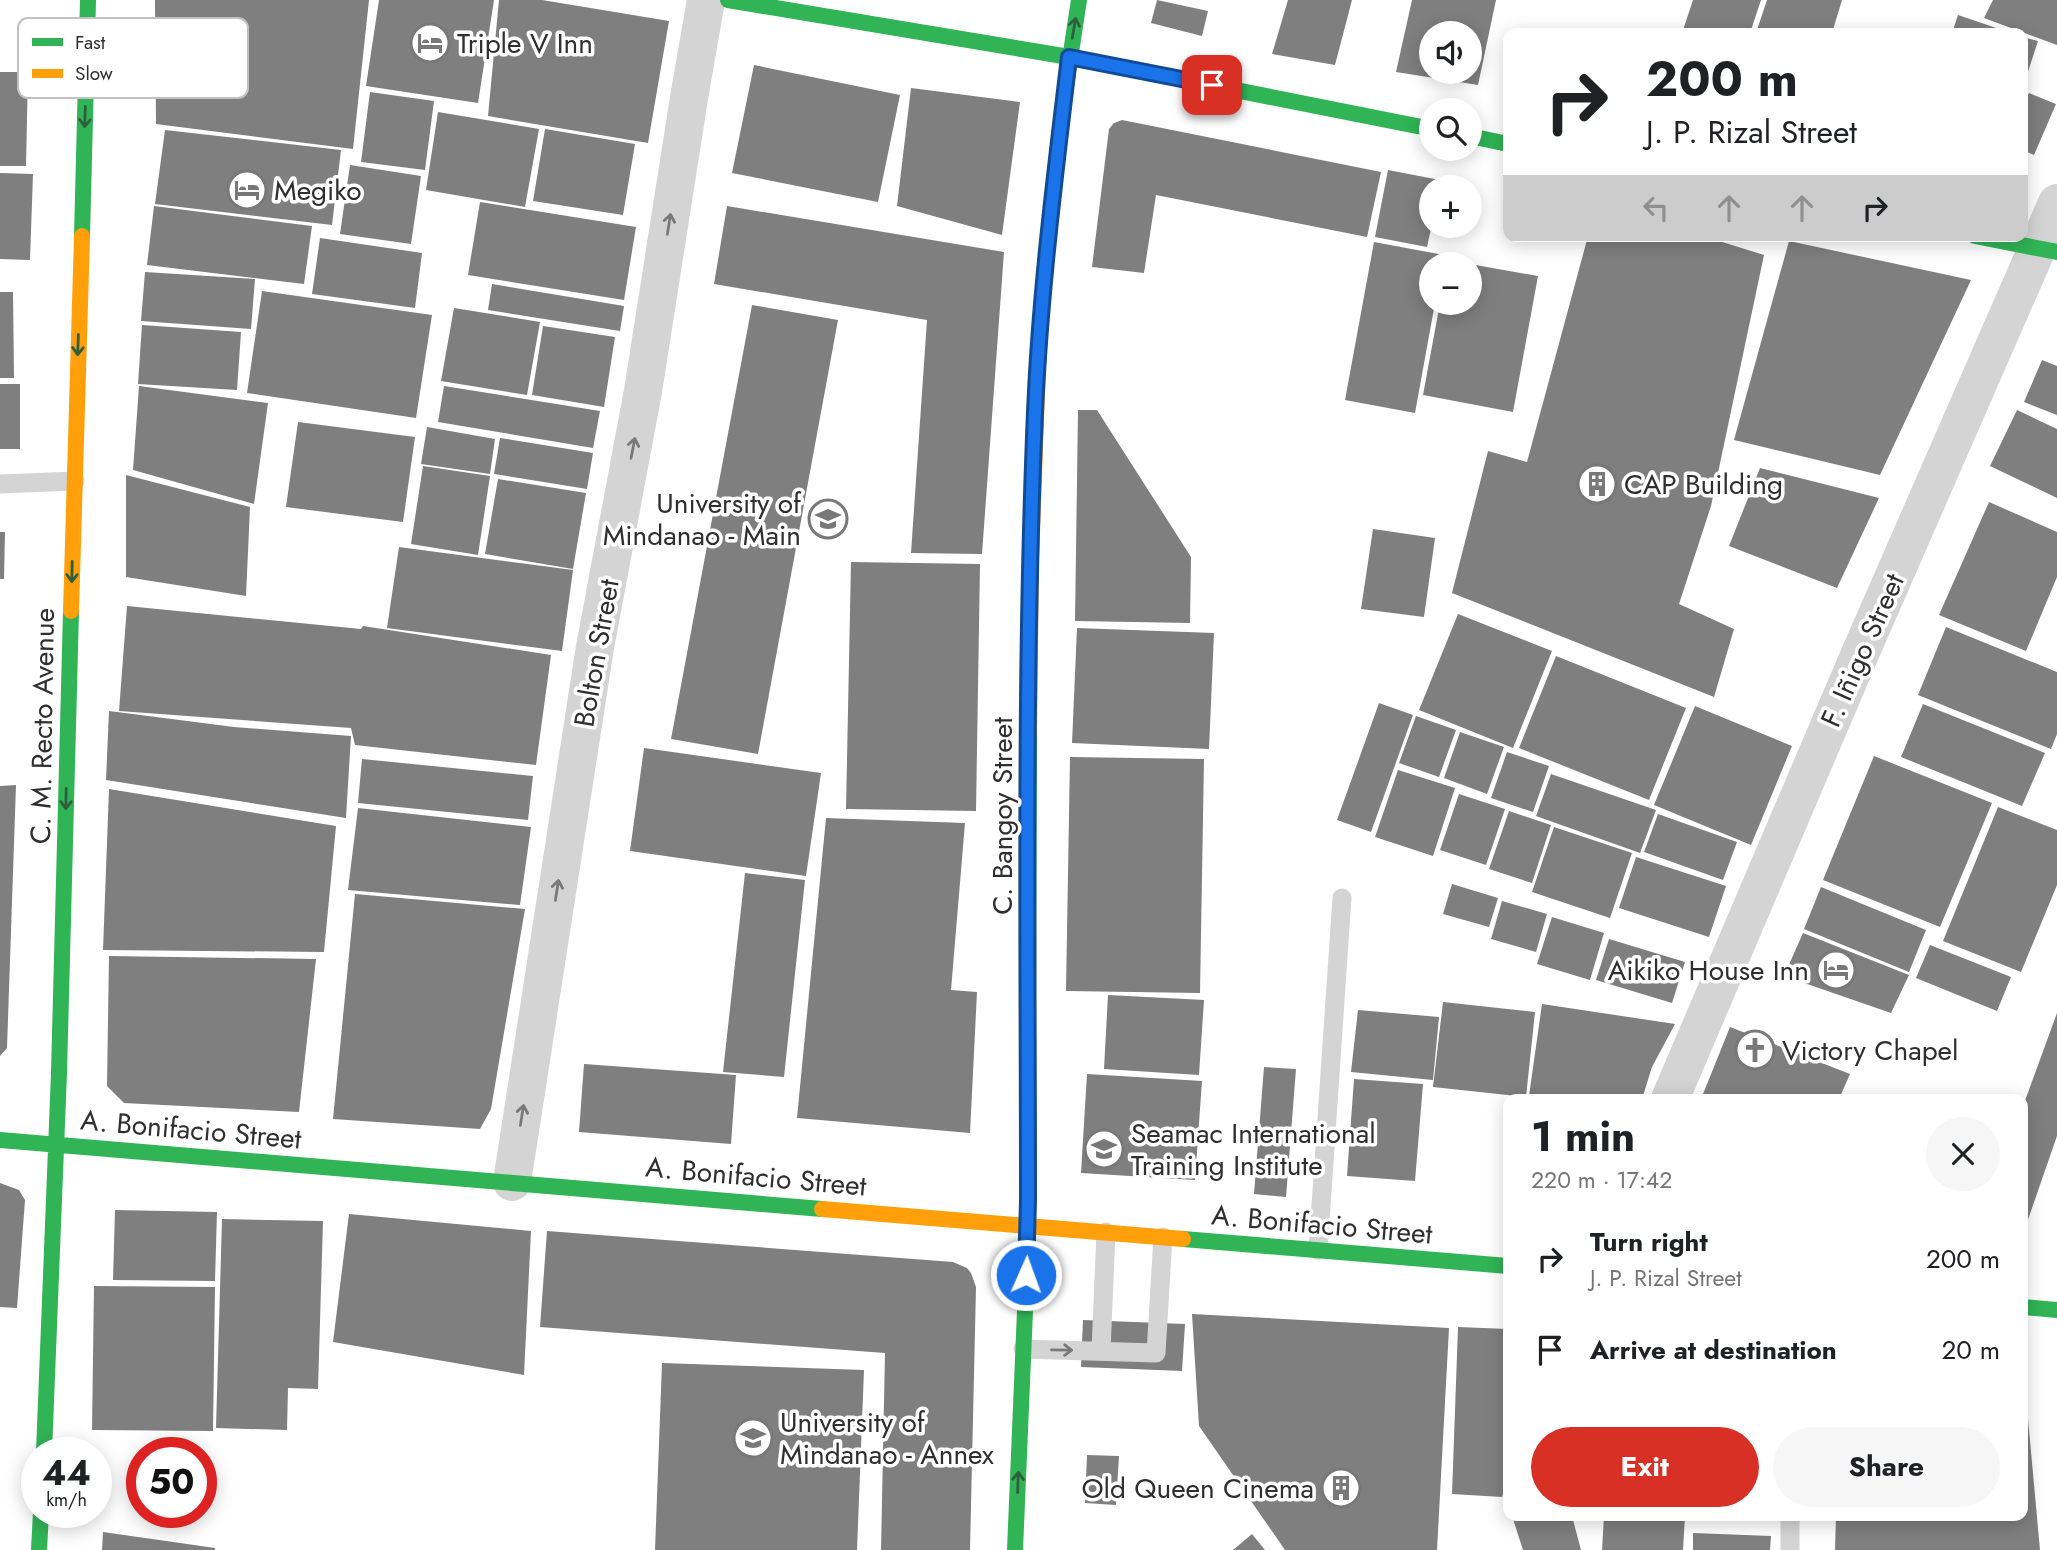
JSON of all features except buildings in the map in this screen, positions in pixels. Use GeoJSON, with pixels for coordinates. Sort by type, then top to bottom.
{"type":"FeatureCollection","features":[{"type":"Feature","properties":{"kind":"main road","name":"C. M. Recto Avenue"},"geometry":{"type":"LineString","coordinates":[[88,0],[88,18]]}},
{"type":"Feature","properties":{"kind":"main road"},"geometry":{"type":"LineString","coordinates":[[728,0],[1069,57],[1419,126]]}},
{"type":"Feature","properties":{"kind":"main road","name":"C. Bangoy Street"},"geometry":{"type":"LineString","coordinates":[[1015,1550],[1028,1226],[1028,720],[1035,410],[1042,294],[1069,57],[1079,0]]}},
{"type":"Feature","properties":{"kind":"main road","name":"C. M. Recto Avenue"},"geometry":{"type":"LineString","coordinates":[[45,1437],[57,1145],[85,98]]}},
{"type":"Feature","properties":{"kind":"main road"},"geometry":{"type":"LineString","coordinates":[[1482,139],[1503,143]]}},
{"type":"Feature","properties":{"kind":"main road"},"geometry":{"type":"LineString","coordinates":[[2006,242],[2047,250]]}},
{"type":"Feature","properties":{"kind":"main road","name":"A. Bonifacio Street"},"geometry":{"type":"LineString","coordinates":[[0,1140],[1503,1266]]}},
{"type":"Feature","properties":{"kind":"main road"},"geometry":{"type":"LineString","coordinates":[[2028,1307],[2057,1310]]}},
{"type":"Feature","properties":{"kind":"main road"},"geometry":{"type":"LineString","coordinates":[[39,1550],[40,1528]]}},
{"type":"Feature","properties":{"kind":"street","name":"Bolton Street"},"geometry":{"type":"LineString","coordinates":[[512,1182],[593,661],[643,391],[706,0]]}},
{"type":"Feature","properties":{"kind":"street","name":"F. Iñigo Street"},"geometry":{"type":"LineString","coordinates":[[1672,1094],[1859,656],[2047,250],[2057,203]]}},
{"type":"Feature","properties":{"kind":"lane"},"geometry":{"type":"LineString","coordinates":[[0,484],[75,481]]}},
{"type":"Feature","properties":{"kind":"lane"},"geometry":{"type":"LineString","coordinates":[[1318,1250],[1342,898]]}},
{"type":"Feature","properties":{"kind":"lane"},"geometry":{"type":"LineString","coordinates":[[1101,1350],[1106,1232]]}},
{"type":"Feature","properties":{"kind":"lane"},"geometry":{"type":"LineString","coordinates":[[1023,1349],[1156,1353],[1163,1237]]}},
{"type":"Feature","properties":{"kind":"lane"},"geometry":{"type":"LineString","coordinates":[[1790,1521],[1790,1550]]}},
{"type":"Feature","properties":{"kind":"traffic: fast"},"geometry":{"type":"LineString","coordinates":[[88,0],[88,18]]}},
{"type":"Feature","properties":{"kind":"traffic: fast"},"geometry":{"type":"LineString","coordinates":[[728,0],[1069,57],[1419,126]]}},
{"type":"Feature","properties":{"kind":"traffic: fast"},"geometry":{"type":"LineString","coordinates":[[1038,365],[1054,182],[1079,0]]}},
{"type":"Feature","properties":{"kind":"traffic: fast"},"geometry":{"type":"LineString","coordinates":[[82,236],[86,98]]}},
{"type":"Feature","properties":{"kind":"traffic: fast"},"geometry":{"type":"LineString","coordinates":[[1482,139],[1503,143]]}},
{"type":"Feature","properties":{"kind":"traffic: fast"},"geometry":{"type":"LineString","coordinates":[[2006,242],[2057,252]]}},
{"type":"Feature","properties":{"kind":"traffic: fast"},"geometry":{"type":"LineString","coordinates":[[45,1437],[59,1073],[71,611]]}},
{"type":"Feature","properties":{"kind":"traffic: fast"},"geometry":{"type":"LineString","coordinates":[[1015,1550],[1027,1263],[1029,732]]}},
{"type":"Feature","properties":{"kind":"traffic: fast"},"geometry":{"type":"LineString","coordinates":[[0,1140],[822,1209]]}},
{"type":"Feature","properties":{"kind":"traffic: fast"},"geometry":{"type":"LineString","coordinates":[[1183,1239],[1503,1266]]}},
{"type":"Feature","properties":{"kind":"traffic: fast"},"geometry":{"type":"LineString","coordinates":[[2028,1307],[2057,1310]]}},
{"type":"Feature","properties":{"kind":"traffic: fast"},"geometry":{"type":"LineString","coordinates":[[39,1550],[40,1528]]}},
{"type":"Feature","properties":{"kind":"traffic: slow"},"geometry":{"type":"LineString","coordinates":[[71,611],[82,236]]}},
{"type":"Feature","properties":{"kind":"traffic: slow"},"geometry":{"type":"LineString","coordinates":[[1029,732],[1031,558],[1038,365]]}},
{"type":"Feature","properties":{"kind":"traffic: slow"},"geometry":{"type":"LineString","coordinates":[[822,1209],[1183,1239]]}},
{"type":"Feature","properties":{"kind":"place","name":"Triple V Inn"},"geometry":{"type":"Point","coordinates":[430,43]}},
{"type":"Feature","properties":{"kind":"place","name":"Megiko"},"geometry":{"type":"Point","coordinates":[247,190]}},
{"type":"Feature","properties":{"kind":"place","name":"CAP Building"},"geometry":{"type":"Point","coordinates":[1597,484]}},
{"type":"Feature","properties":{"kind":"place","name":"University of Mindanao - Main"},"geometry":{"type":"Point","coordinates":[828,519]}},
{"type":"Feature","properties":{"kind":"place","name":"Aikiko House Inn"},"geometry":{"type":"Point","coordinates":[1836,970]}},
{"type":"Feature","properties":{"kind":"place","name":"Victory Chapel"},"geometry":{"type":"Point","coordinates":[1755,1050]}},
{"type":"Feature","properties":{"kind":"place","name":"Seamac International Training Institute"},"geometry":{"type":"Point","coordinates":[1104,1149]}},
{"type":"Feature","properties":{"kind":"place","name":"University of Mindanao - Annex"},"geometry":{"type":"Point","coordinates":[753,1438]}},
{"type":"Feature","properties":{"kind":"place","name":"Old Queen Cinema"},"geometry":{"type":"Point","coordinates":[1341,1488]}},
{"type":"Feature","properties":{"kind":"route"},"geometry":{"type":"LineString","coordinates":[[1026,1275],[1029,707],[1035,410],[1042,294],[1069,57],[1212,85]]}}]}
